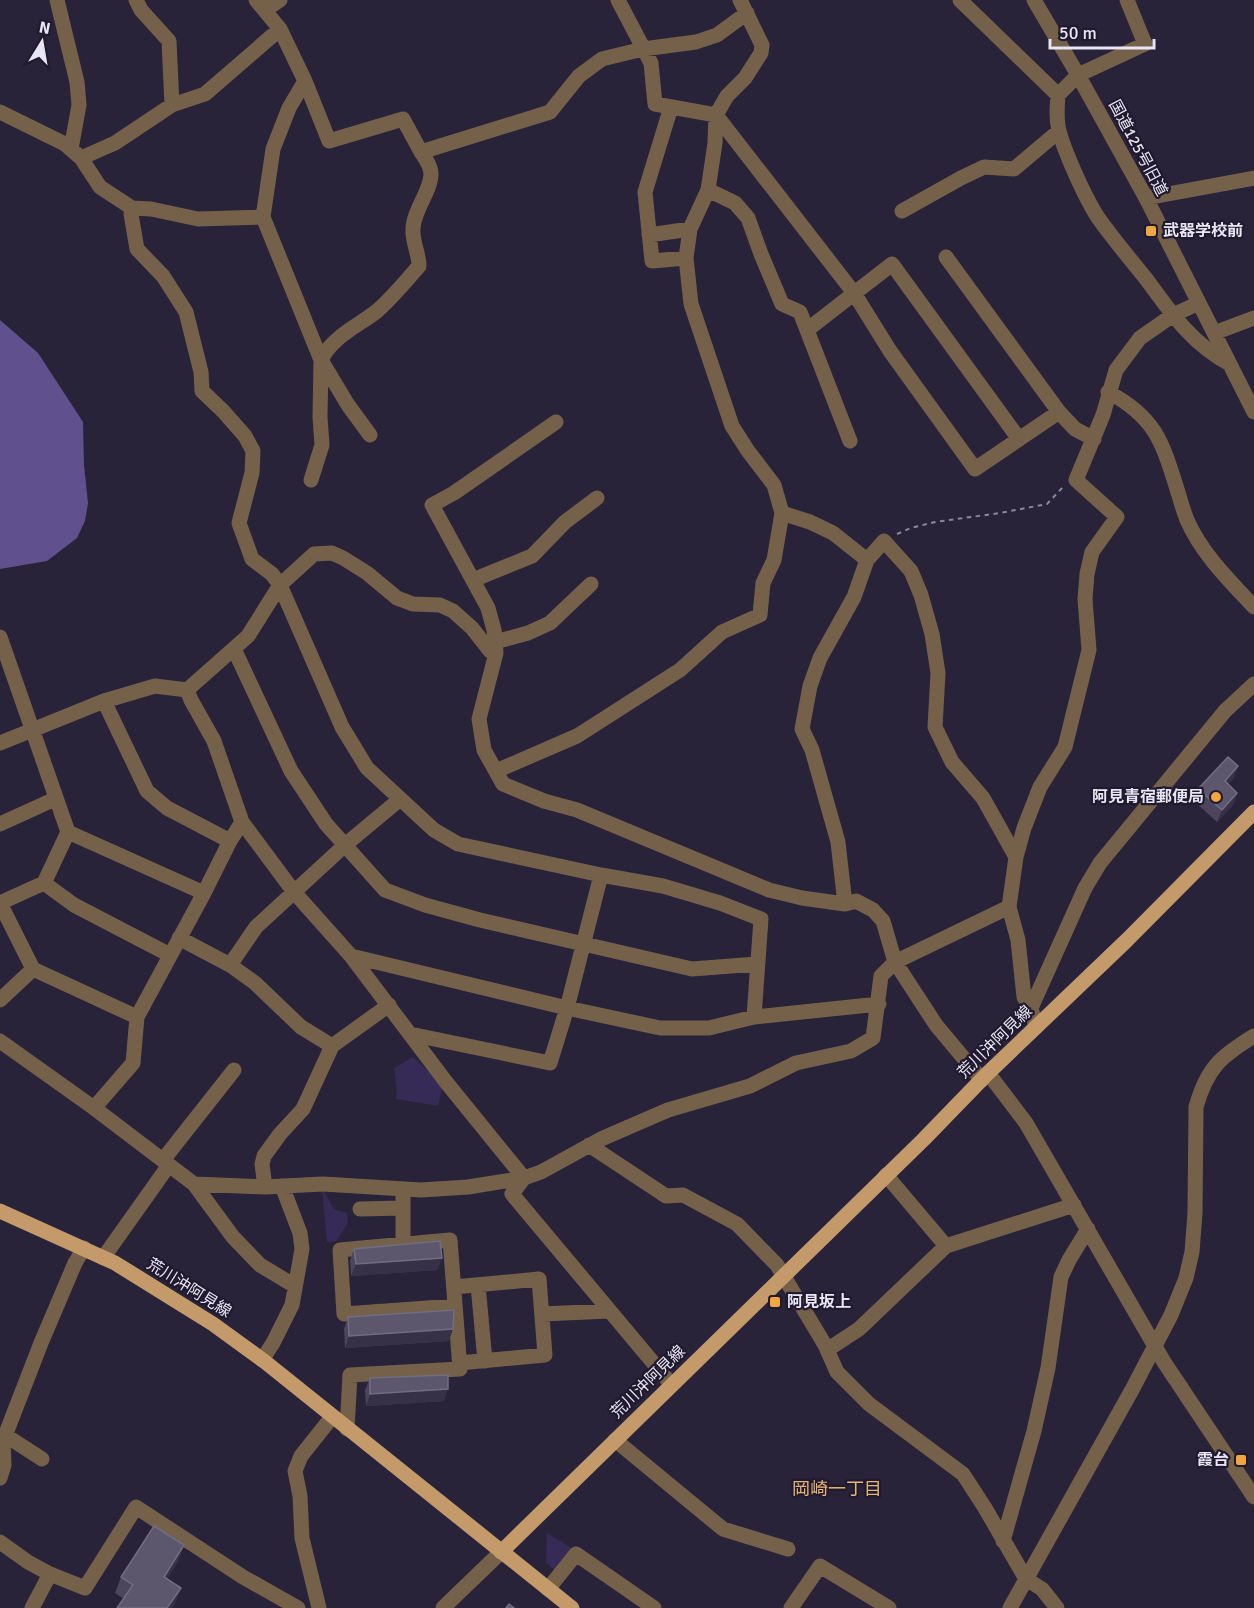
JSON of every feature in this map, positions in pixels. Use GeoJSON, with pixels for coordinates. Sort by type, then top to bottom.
{"type":"FeatureCollection","features":[{"type":"Feature","properties":{"kind":"main road","name":"荒川沖阿見線"},"geometry":{"type":"LineString","coordinates":[[0,1211],[103,1258],[213,1324],[262,1360],[501,1552],[985,1076],[1127,940],[1254,812]]}},
{"type":"Feature","properties":{"kind":"main road"},"geometry":{"type":"LineString","coordinates":[[501,1552],[572,1608]]}},
{"type":"Feature","properties":{"kind":"street"},"geometry":{"type":"LineString","coordinates":[[57,0],[77,82],[79,105],[76,154]]}},
{"type":"Feature","properties":{"kind":"street"},"geometry":{"type":"LineString","coordinates":[[136,0],[141,10],[169,41],[172,105]]}},
{"type":"Feature","properties":{"kind":"street"},"geometry":{"type":"LineString","coordinates":[[280,0],[261,5],[280,29],[305,81],[329,141],[403,119],[429,165],[431,175],[412,225],[412,239],[419,257],[419,266],[377,311],[345,333],[325,351],[321,360],[322,446],[311,480]]}},
{"type":"Feature","properties":{"kind":"street"},"geometry":{"type":"LineString","coordinates":[[618,0],[651,63],[655,104],[716,115],[854,293],[890,351],[975,469],[1059,412]]}},
{"type":"Feature","properties":{"kind":"street"},"geometry":{"type":"LineString","coordinates":[[960,0],[1058,95]]}},
{"type":"Feature","properties":{"kind":"street","name":"国道125号旧道"},"geometry":{"type":"LineString","coordinates":[[1034,0],[1146,198],[1254,412]]}},
{"type":"Feature","properties":{"kind":"street"},"geometry":{"type":"LineString","coordinates":[[1127,0],[1145,44],[1078,75],[1058,95],[1056,116],[1059,131],[1098,216],[1173,315],[1200,345],[1212,355],[1230,364]]}},
{"type":"Feature","properties":{"kind":"street"},"geometry":{"type":"LineString","coordinates":[[421,152],[549,112],[579,76],[602,59],[643,49],[696,42],[717,35],[743,7],[762,45],[761,53],[745,78],[727,96],[716,115],[715,143],[708,190],[690,229],[686,258],[691,304],[732,426],[774,485],[782,513],[774,560],[763,583],[760,615],[722,632],[680,670],[577,736],[496,771]]}},
{"type":"Feature","properties":{"kind":"street"},"geometry":{"type":"LineString","coordinates":[[76,154],[116,143],[172,105],[205,94],[280,29]]}},
{"type":"Feature","properties":{"kind":"street"},"geometry":{"type":"LineString","coordinates":[[305,81],[289,108],[273,149],[263,217],[321,360],[348,405],[370,435]]}},
{"type":"Feature","properties":{"kind":"street"},"geometry":{"type":"LineString","coordinates":[[671,107],[645,192],[649,235],[652,261],[686,258]]}},
{"type":"Feature","properties":{"kind":"street"},"geometry":{"type":"LineString","coordinates":[[0,112],[65,144],[76,154],[100,187],[132,208],[151,209],[198,219],[263,217]]}},
{"type":"Feature","properties":{"kind":"street"},"geometry":{"type":"LineString","coordinates":[[902,211],[984,167],[1014,169],[1059,131]]}},
{"type":"Feature","properties":{"kind":"street"},"geometry":{"type":"LineString","coordinates":[[1146,198],[1254,178]]}},
{"type":"Feature","properties":{"kind":"street"},"geometry":{"type":"LineString","coordinates":[[708,190],[735,202],[748,218],[782,304],[800,312],[850,441]]}},
{"type":"Feature","properties":{"kind":"street"},"geometry":{"type":"LineString","coordinates":[[132,208],[137,249],[163,276],[186,312],[201,372],[202,391],[245,436],[253,451],[252,473],[238,523],[252,560],[272,574],[280,585],[342,727],[367,768],[434,830],[458,844],[663,886],[720,903],[761,919],[754,1017]]}},
{"type":"Feature","properties":{"kind":"street"},"geometry":{"type":"LineString","coordinates":[[649,235],[690,229]]}},
{"type":"Feature","properties":{"kind":"street"},"geometry":{"type":"LineString","coordinates":[[946,257],[1059,412],[1075,429],[1094,439]]}},
{"type":"Feature","properties":{"kind":"street"},"geometry":{"type":"LineString","coordinates":[[807,330],[892,264],[1019,439]]}},
{"type":"Feature","properties":{"kind":"street"},"geometry":{"type":"LineString","coordinates":[[1036,1027],[1031,1008],[1024,997],[1018,940],[1009,907],[1016,857],[1024,828],[1040,787],[1065,747],[1089,650],[1085,598],[1087,574],[1092,552],[1117,517],[1076,480],[1094,439],[1116,369],[1140,338],[1173,315],[1198,303]]}},
{"type":"Feature","properties":{"kind":"street"},"geometry":{"type":"LineString","coordinates":[[1214,333],[1254,318]]}},
{"type":"Feature","properties":{"kind":"street"},"geometry":{"type":"LineString","coordinates":[[1108,392],[1130,403],[1155,430],[1163,445],[1186,518],[1198,542],[1223,574],[1254,607]]}},
{"type":"Feature","properties":{"kind":"street"},"geometry":{"type":"LineString","coordinates":[[556,422],[454,493],[432,505],[488,608],[494,630],[496,648],[479,718],[484,750],[503,784],[544,801],[577,810],[769,890],[802,898],[845,904],[856,902],[873,910],[883,921],[895,962],[936,1025],[985,1076],[1006,1093],[1026,1123],[1155,1346],[1254,1497]]}},
{"type":"Feature","properties":{"kind":"street"},"geometry":{"type":"LineString","coordinates":[[472,580],[532,555],[565,522],[597,498]]}},
{"type":"Feature","properties":{"kind":"street"},"geometry":{"type":"LineString","coordinates":[[782,513],[810,522],[833,533],[867,560]]}},
{"type":"Feature","properties":{"kind":"street"},"geometry":{"type":"LineString","coordinates":[[845,904],[838,842],[812,750],[802,729],[810,686],[817,667],[854,597],[867,560],[884,541],[911,571],[929,624],[938,673],[935,727],[951,762],[983,798],[1016,857]]}},
{"type":"Feature","properties":{"kind":"street"},"geometry":{"type":"LineString","coordinates":[[0,743],[104,701],[155,686],[187,690],[248,636],[280,585],[315,554],[332,553],[343,558],[367,573],[397,598],[412,604],[440,605],[453,611],[472,628],[490,651],[550,623],[591,584]]}},
{"type":"Feature","properties":{"kind":"street"},"geometry":{"type":"LineString","coordinates":[[0,637],[3,657],[33,729],[68,832],[204,893]]}},
{"type":"Feature","properties":{"kind":"street"},"geometry":{"type":"LineString","coordinates":[[234,649],[291,771],[326,824],[385,890],[425,905],[692,969],[757,964]]}},
{"type":"Feature","properties":{"kind":"street"},"geometry":{"type":"LineString","coordinates":[[1031,1008],[1081,897],[1100,863],[1225,711],[1254,684]]}},
{"type":"Feature","properties":{"kind":"street"},"geometry":{"type":"LineString","coordinates":[[187,690],[214,741],[242,822],[294,892],[351,956],[472,1115],[524,1178]]}},
{"type":"Feature","properties":{"kind":"street"},"geometry":{"type":"LineString","coordinates":[[104,701],[147,791],[167,808],[230,841]]}},
{"type":"Feature","properties":{"kind":"street"},"geometry":{"type":"LineString","coordinates":[[0,824],[55,799]]}},
{"type":"Feature","properties":{"kind":"street"},"geometry":{"type":"LineString","coordinates":[[230,965],[256,927],[345,845],[399,800]]}},
{"type":"Feature","properties":{"kind":"street"},"geometry":{"type":"LineString","coordinates":[[94,1108],[134,1063],[137,1017],[242,822]]}},
{"type":"Feature","properties":{"kind":"street"},"geometry":{"type":"LineString","coordinates":[[68,832],[44,883],[0,903],[33,969],[137,1017]]}},
{"type":"Feature","properties":{"kind":"street"},"geometry":{"type":"LineString","coordinates":[[410,1034],[550,1063],[567,1008],[601,875]]}},
{"type":"Feature","properties":{"kind":"street"},"geometry":{"type":"LineString","coordinates":[[44,883],[74,905],[170,955]]}},
{"type":"Feature","properties":{"kind":"street"},"geometry":{"type":"LineString","coordinates":[[195,1184],[265,1187],[323,1184],[403,1189],[468,1187],[524,1178],[541,1172],[589,1145],[668,1110],[750,1086],[796,1063],[851,1051],[873,1038],[881,976],[895,962],[1009,907]]}},
{"type":"Feature","properties":{"kind":"street"},"geometry":{"type":"LineString","coordinates":[[179,938],[230,965],[255,983],[300,1027],[332,1046]]}},
{"type":"Feature","properties":{"kind":"street"},"geometry":{"type":"LineString","coordinates":[[351,956],[660,1028],[709,1028],[754,1017],[879,1004]]}},
{"type":"Feature","properties":{"kind":"street"},"geometry":{"type":"LineString","coordinates":[[0,1000],[33,969]]}},
{"type":"Feature","properties":{"kind":"street"},"geometry":{"type":"LineString","coordinates":[[265,1187],[262,1164],[264,1156],[303,1109],[332,1046],[389,1005]]}},
{"type":"Feature","properties":{"kind":"street"},"geometry":{"type":"LineString","coordinates":[[1010,1608],[1176,1305],[1192,1252],[1195,1214],[1196,1107],[1202,1087],[1213,1067],[1231,1050],[1254,1036]]}},
{"type":"Feature","properties":{"kind":"street"},"geometry":{"type":"LineString","coordinates":[[0,1041],[195,1184],[233,1237],[260,1265],[295,1286]]}},
{"type":"Feature","properties":{"kind":"street"},"geometry":{"type":"LineString","coordinates":[[103,1258],[166,1163],[234,1070]]}},
{"type":"Feature","properties":{"kind":"street"},"geometry":{"type":"LineString","coordinates":[[589,1145],[666,1196],[682,1195],[737,1224],[777,1265],[827,1350],[837,1372],[869,1404],[963,1474],[1026,1579],[1041,1589],[1057,1608]]}},
{"type":"Feature","properties":{"kind":"street"},"geometry":{"type":"LineString","coordinates":[[886,1175],[946,1246]]}},
{"type":"Feature","properties":{"kind":"street"},"geometry":{"type":"LineString","coordinates":[[524,1178],[512,1194],[671,1384]]}},
{"type":"Feature","properties":{"kind":"street"},"geometry":{"type":"LineString","coordinates":[[262,1360],[292,1305],[302,1249],[300,1233],[282,1186]]}},
{"type":"Feature","properties":{"kind":"street"},"geometry":{"type":"LineString","coordinates":[[403,1189],[403,1244]]}},
{"type":"Feature","properties":{"kind":"street"},"geometry":{"type":"LineString","coordinates":[[827,1350],[859,1329],[946,1246],[1074,1205]]}},
{"type":"Feature","properties":{"kind":"street"},"geometry":{"type":"LineString","coordinates":[[360,1209],[403,1208]]}},
{"type":"Feature","properties":{"kind":"street"},"geometry":{"type":"LineString","coordinates":[[1004,1541],[1035,1431],[1048,1368],[1061,1277],[1088,1229]]}},
{"type":"Feature","properties":{"kind":"street"},"geometry":{"type":"LineString","coordinates":[[346,1429],[350,1375],[460,1369],[450,1240],[340,1250],[344,1314],[455,1306]]}},
{"type":"Feature","properties":{"kind":"street"},"geometry":{"type":"LineString","coordinates":[[0,1478],[4,1465],[5,1435],[41,1343],[75,1263],[84,1248]]}},
{"type":"Feature","properties":{"kind":"street"},"geometry":{"type":"LineString","coordinates":[[454,1287],[539,1279],[545,1355],[459,1363]]}},
{"type":"Feature","properties":{"kind":"street"},"geometry":{"type":"LineString","coordinates":[[478,1285],[485,1361]]}},
{"type":"Feature","properties":{"kind":"street"},"geometry":{"type":"LineString","coordinates":[[542,1314],[609,1311]]}},
{"type":"Feature","properties":{"kind":"street"},"geometry":{"type":"LineString","coordinates":[[319,1608],[302,1538],[300,1496],[295,1472],[301,1456],[332,1417]]}},
{"type":"Feature","properties":{"kind":"street"},"geometry":{"type":"LineString","coordinates":[[5,1435],[42,1459]]}},
{"type":"Feature","properties":{"kind":"street"},"geometry":{"type":"LineString","coordinates":[[615,1440],[723,1529],[788,1549]]}},
{"type":"Feature","properties":{"kind":"street"},"geometry":{"type":"LineString","coordinates":[[0,1542],[50,1574],[86,1588],[136,1507],[243,1577],[298,1608]]}},
{"type":"Feature","properties":{"kind":"street"},"geometry":{"type":"LineString","coordinates":[[443,1608],[501,1552]]}},
{"type":"Feature","properties":{"kind":"street"},"geometry":{"type":"LineString","coordinates":[[548,1589],[576,1554],[654,1608]]}},
{"type":"Feature","properties":{"kind":"street"},"geometry":{"type":"LineString","coordinates":[[791,1608],[820,1566],[889,1608]]}},
{"type":"Feature","properties":{"kind":"street"},"geometry":{"type":"LineString","coordinates":[[32,1608],[50,1574]]}},
{"type":"Feature","properties":{"kind":"path"},"geometry":{"type":"LineString","coordinates":[[884,541],[911,528],[934,522],[1047,504],[1062,490],[1068,478],[1076,480]]}},
{"type":"Feature","properties":{"kind":"shaded area"},"geometry":{"type":"Polygon","coordinates":[[[0,320],[38,353],[83,422],[88,503],[85,521],[77,538],[47,561],[0,569],[0,320]]]}},
{"type":"Feature","properties":{"kind":"shaded area"},"geometry":{"type":"Polygon","coordinates":[[[413,1057],[443,1085],[438,1106],[396,1099],[394,1068],[413,1057]]]}},
{"type":"Feature","properties":{"kind":"shaded area"},"geometry":{"type":"Polygon","coordinates":[[[322,1188],[334,1209],[347,1213],[348,1223],[336,1241],[327,1242],[322,1188]]]}},
{"type":"Feature","properties":{"kind":"shaded area"},"geometry":{"type":"Polygon","coordinates":[[[547,1533],[573,1549],[556,1571],[546,1563],[547,1533]]]}},
{"type":"Feature","properties":{"kind":"building"},"geometry":{"type":"Polygon","coordinates":[[[1228,757],[1238,766],[1225,781],[1237,793],[1222,810],[1198,789],[1228,757]]]}},
{"type":"Feature","properties":{"kind":"building"},"geometry":{"type":"Polygon","coordinates":[[[440,1241],[442,1258],[356,1264],[354,1249],[440,1241]]]}},
{"type":"Feature","properties":{"kind":"building"},"geometry":{"type":"Polygon","coordinates":[[[454,1310],[453,1329],[349,1336],[348,1317],[454,1310]]]}},
{"type":"Feature","properties":{"kind":"building"},"geometry":{"type":"Polygon","coordinates":[[[448,1375],[448,1389],[370,1394],[370,1378],[448,1375]]]}},
{"type":"Feature","properties":{"kind":"building"},"geometry":{"type":"Polygon","coordinates":[[[154,1526],[184,1545],[164,1577],[181,1588],[167,1608],[117,1608],[133,1585],[121,1577],[154,1526]]]}},
{"type":"Feature","properties":{"kind":"place","name":"武器学校前"},"geometry":{"type":"Point","coordinates":[1151,231]}},
{"type":"Feature","properties":{"kind":"place","name":"阿見青宿郵便局"},"geometry":{"type":"Point","coordinates":[1216,797]}},
{"type":"Feature","properties":{"kind":"place","name":"阿見坂上"},"geometry":{"type":"Point","coordinates":[775,1302]}},
{"type":"Feature","properties":{"kind":"place","name":"霞台"},"geometry":{"type":"Point","coordinates":[1241,1460]}},
{"type":"Feature","properties":{"kind":"district","name":"岡崎一丁目"},"geometry":{"type":"Point","coordinates":[837,1489]}}]}
